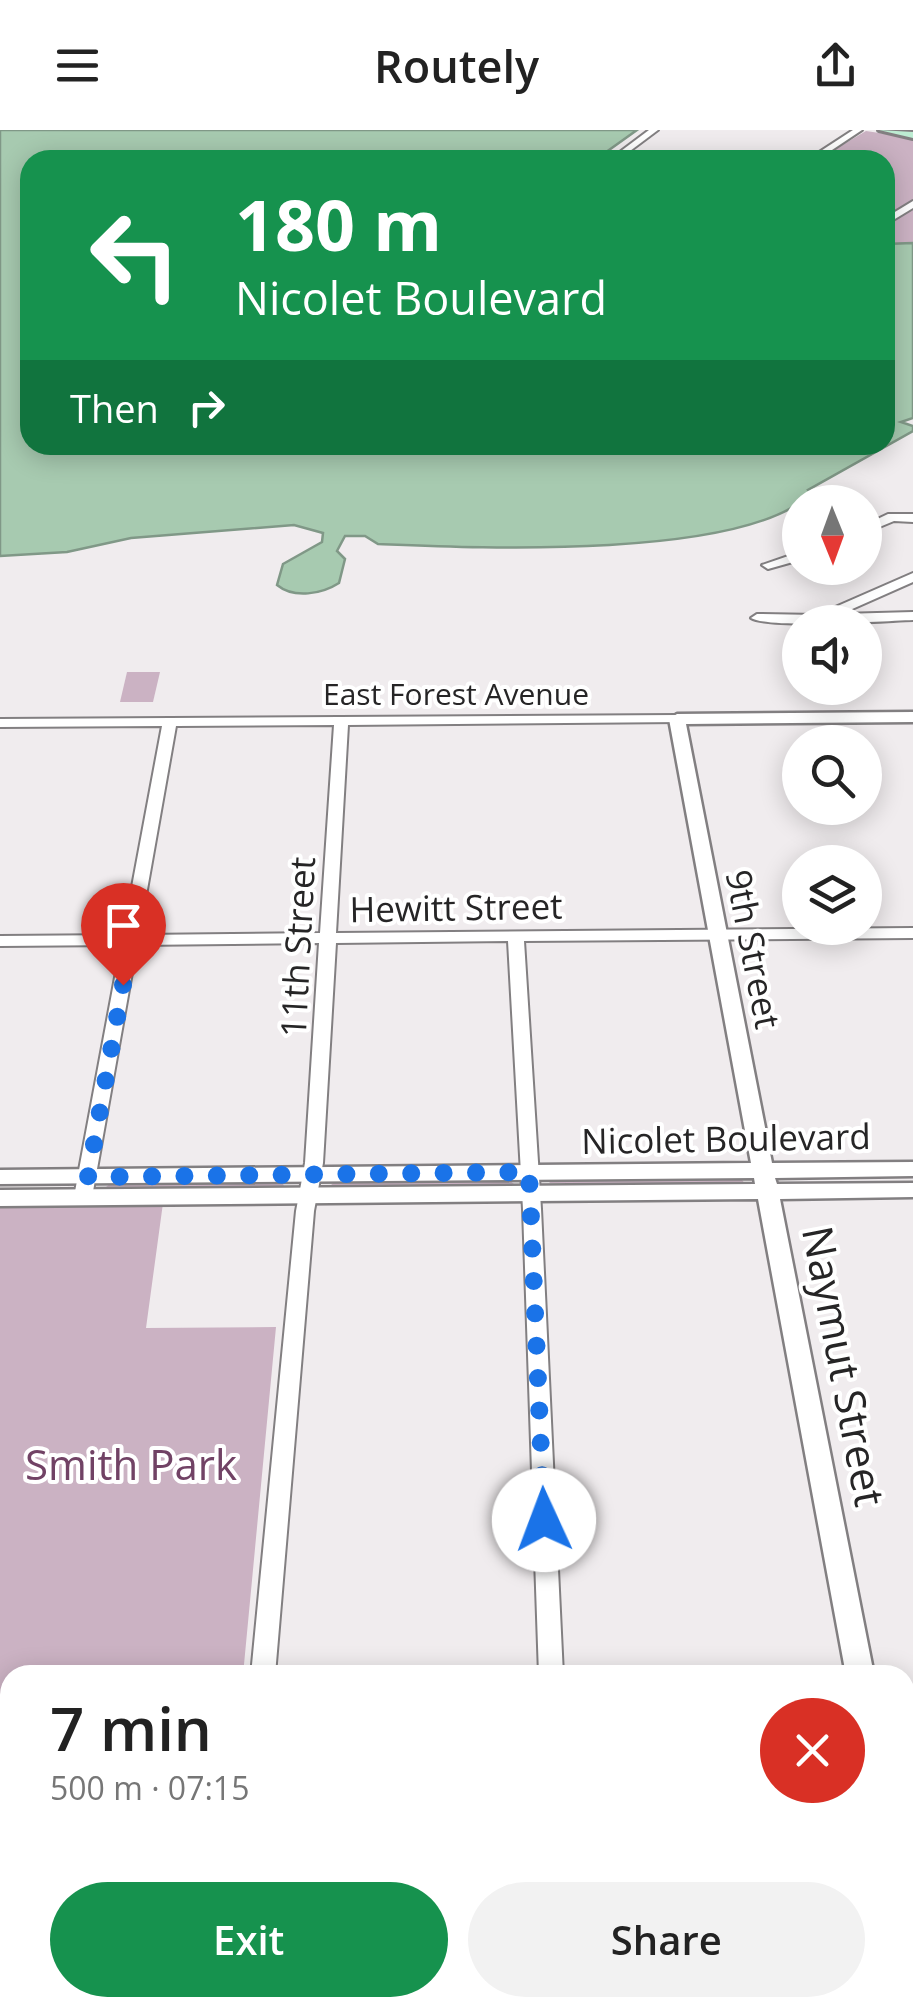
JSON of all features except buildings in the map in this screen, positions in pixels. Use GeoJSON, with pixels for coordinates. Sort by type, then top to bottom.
{"type":"FeatureCollection","features":[{"type":"Feature","properties":{"kind":"main road"},"geometry":{"type":"LineString","coordinates":[[884,130],[913,135]]}},
{"type":"Feature","properties":{"kind":"street"},"geometry":{"type":"LineString","coordinates":[[627,150],[654,130]]}},
{"type":"Feature","properties":{"kind":"street"},"geometry":{"type":"LineString","coordinates":[[827,150],[858,130]]}},
{"type":"Feature","properties":{"kind":"street"},"geometry":{"type":"LineString","coordinates":[[882,521],[892,517],[913,518]]}},
{"type":"Feature","properties":{"kind":"street"},"geometry":{"type":"LineString","coordinates":[[768,564],[782,560]]}},
{"type":"Feature","properties":{"kind":"street"},"geometry":{"type":"LineString","coordinates":[[849,605],[907,580],[913,614],[882,615]]}},
{"type":"Feature","properties":{"kind":"street"},"geometry":{"type":"LineString","coordinates":[[757,618],[782,618]]}},
{"type":"Feature","properties":{"kind":"street","name":"East Forest Avenue"},"geometry":{"type":"LineString","coordinates":[[0,723],[913,717]]}},
{"type":"Feature","properties":{"kind":"street","name":"9th Street"},"geometry":{"type":"LineString","coordinates":[[677,719],[766,1180]]}},
{"type":"Feature","properties":{"kind":"street","name":"11th Street"},"geometry":{"type":"LineString","coordinates":[[265,1665],[309,1186],[340,721]]}},
{"type":"Feature","properties":{"kind":"street"},"geometry":{"type":"LineString","coordinates":[[85,1187],[170,722]]}},
{"type":"Feature","properties":{"kind":"street","name":"Hewitt Street"},"geometry":{"type":"LineString","coordinates":[[0,941],[913,933]]}},
{"type":"Feature","properties":{"kind":"street"},"geometry":{"type":"LineString","coordinates":[[516,936],[551,1665]]}},
{"type":"Feature","properties":{"kind":"street","name":"Nicolet Boulevard"},"geometry":{"type":"LineString","coordinates":[[0,1178],[85,1187],[309,1186],[766,1180],[913,1169]]}},
{"type":"Feature","properties":{"kind":"street","name":"Nicolet Boulevard"},"geometry":{"type":"LineString","coordinates":[[766,1180],[913,1190]]}},
{"type":"Feature","properties":{"kind":"street","name":"Naymut Street"},"geometry":{"type":"LineString","coordinates":[[766,1180],[858,1665]]}},
{"type":"Feature","properties":{"kind":"street","name":"Nicolet Boulevard"},"geometry":{"type":"LineString","coordinates":[[0,1198],[85,1187]]}},
{"type":"Feature","properties":{"kind":"green space"},"geometry":{"type":"Polygon","coordinates":[[[866,131],[913,138],[913,243],[895,244],[895,150],[834,150],[866,131]]]}},
{"type":"Feature","properties":{"kind":"green space"},"geometry":{"type":"Polygon","coordinates":[[[127,672],[160,672],[153,702],[120,702],[127,672]]]}},
{"type":"Feature","properties":{"kind":"green space"},"geometry":{"type":"Polygon","coordinates":[[[740,1177],[745,1184],[549,1183],[553,1179],[740,1177]]]}},
{"type":"Feature","properties":{"kind":"green space"},"geometry":{"type":"Polygon","coordinates":[[[509,1180],[514,1184],[511,1187],[333,1189],[331,1185],[336,1181],[509,1180]]]}},
{"type":"Feature","properties":{"kind":"green space"},"geometry":{"type":"Polygon","coordinates":[[[282,1181],[285,1189],[106,1187],[111,1183],[282,1181]]]}},
{"type":"Feature","properties":{"kind":"green space","name":"Smith Park"},"geometry":{"type":"Polygon","coordinates":[[[163,1203],[146,1328],[276,1327],[244,1665],[0,1665],[0,1204],[163,1203]]]}},
{"type":"Feature","properties":{"kind":"shaded area"},"geometry":{"type":"Polygon","coordinates":[[[0,130],[637,130],[609,150],[20,150],[20,455],[870,455],[817,485],[782,485],[782,511],[776,515],[728,530],[669,540],[477,547],[378,544],[365,536],[345,536],[337,551],[345,559],[339,583],[308,593],[291,592],[277,585],[283,564],[322,542],[323,533],[294,525],[131,538],[67,552],[0,556],[0,130]]]}},
{"type":"Feature","properties":{"kind":"shaded area"},"geometry":{"type":"Polygon","coordinates":[[[913,243],[913,418],[901,422],[913,426],[913,431],[895,441],[895,244],[913,243]]]}},
{"type":"Feature","properties":{"kind":"route"},"geometry":{"type":"LineString","coordinates":[[123,985],[88,1177],[529,1172],[544,1520]]}}]}
